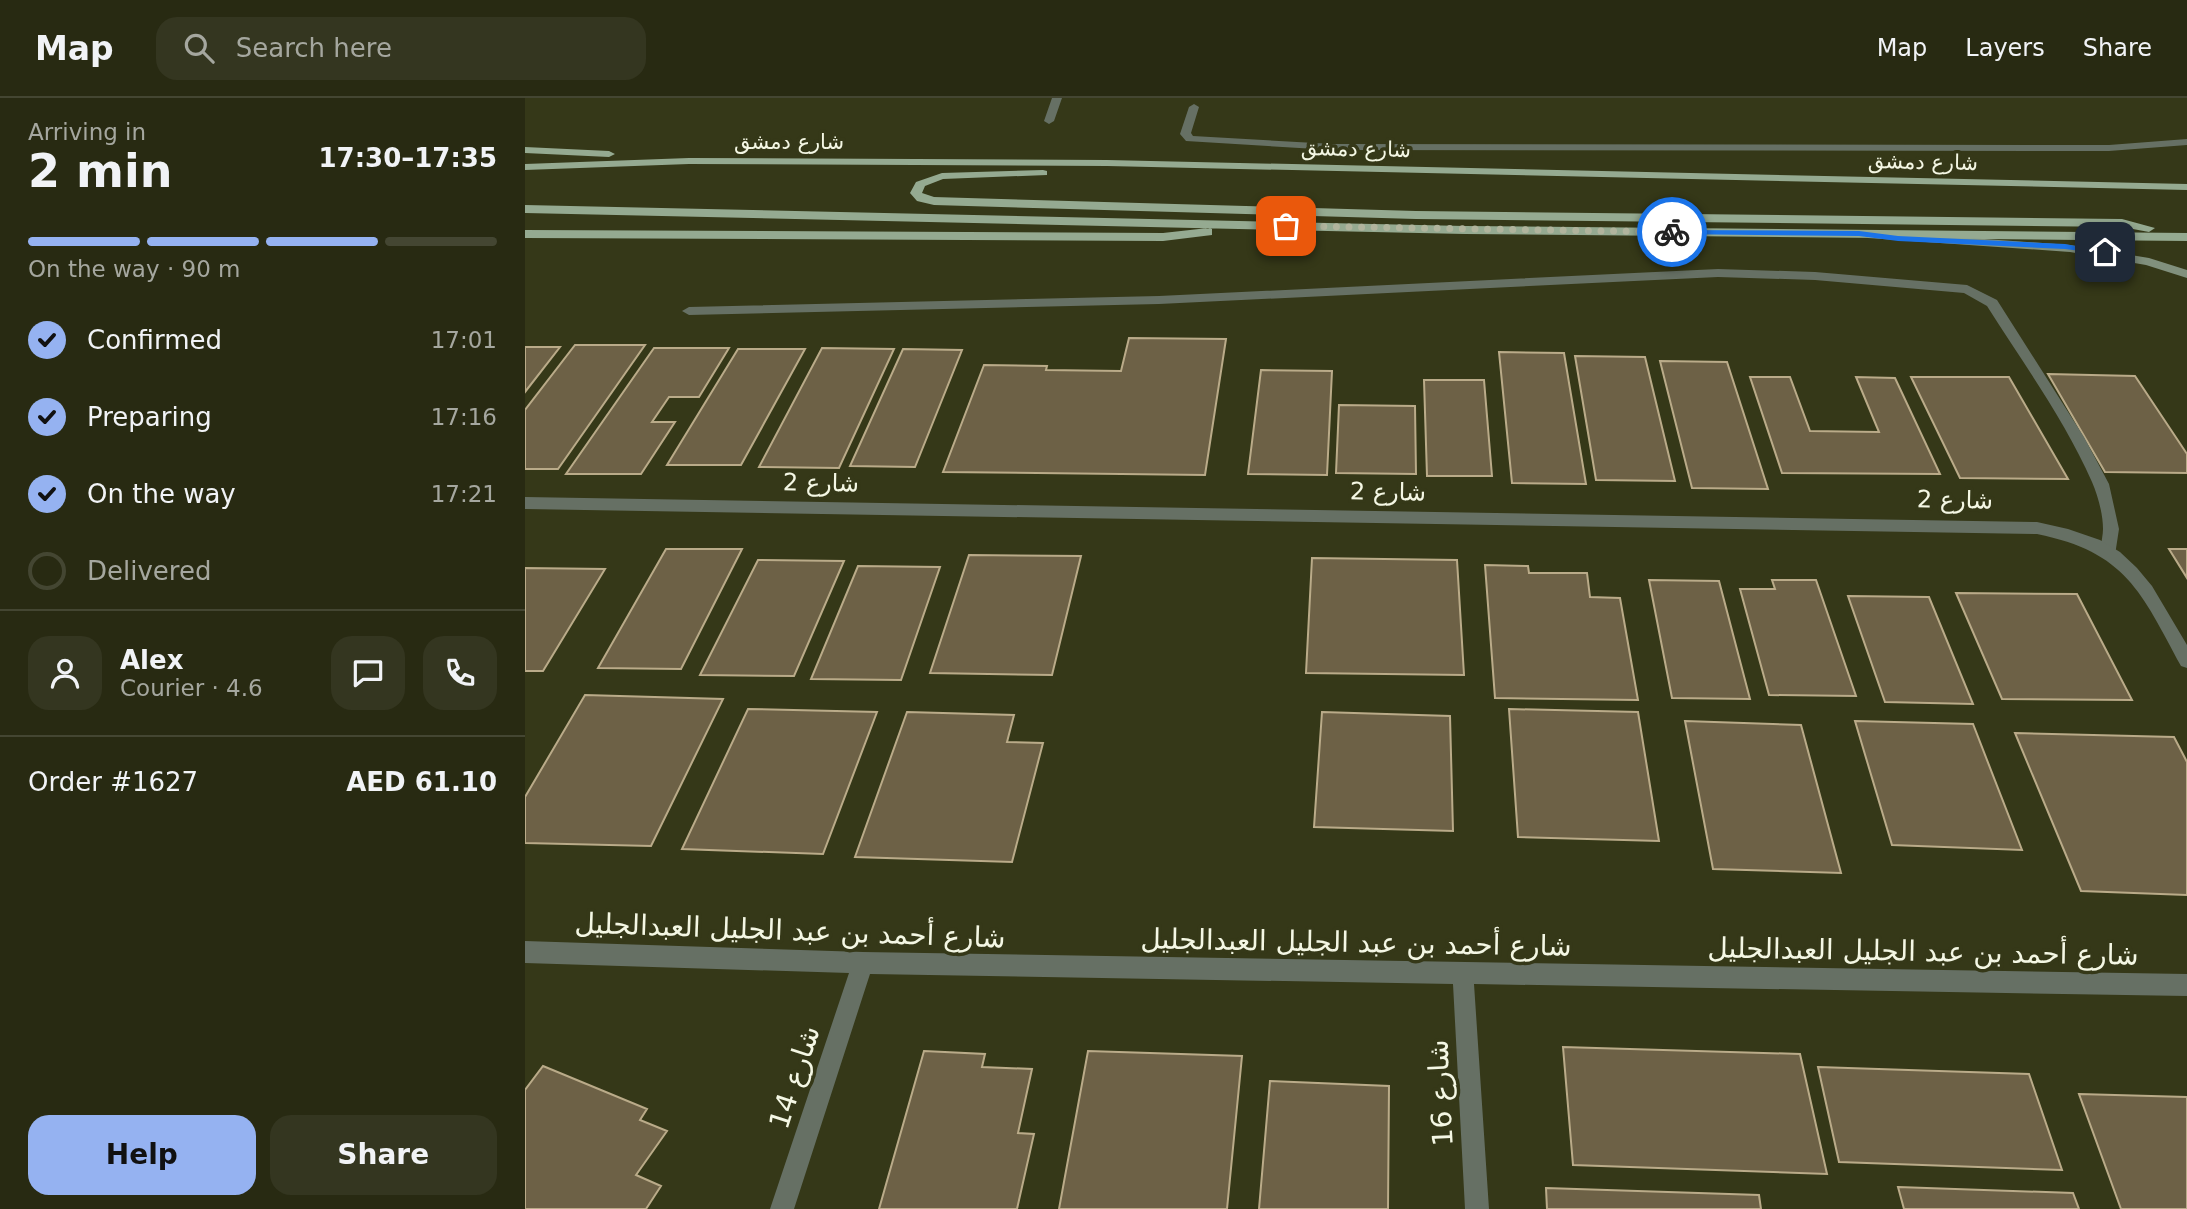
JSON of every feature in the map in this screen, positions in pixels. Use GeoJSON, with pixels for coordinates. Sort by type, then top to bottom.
{"type":"FeatureCollection","features":[{"type":"Feature","properties":{"kind":"main road"},"geometry":{"type":"LineString","coordinates":[[525,150],[689,161]]}},
{"type":"Feature","properties":{"kind":"main road","name":"شارع دمشق"},"geometry":{"type":"LineString","coordinates":[[525,167],[689,161],[1107,163],[2187,187]]}},
{"type":"Feature","properties":{"kind":"main road"},"geometry":{"type":"LineString","coordinates":[[1107,163],[1045,173],[942,176],[920,184],[916,192],[921,199],[934,201],[1416,215],[2122,223],[2187,236]]}},
{"type":"Feature","properties":{"kind":"main road"},"geometry":{"type":"LineString","coordinates":[[525,209],[1465,230],[2187,236]]}},
{"type":"Feature","properties":{"kind":"main road"},"geometry":{"type":"LineString","coordinates":[[525,234],[1163,237],[1195,234],[1235,224]]}},
{"type":"Feature","properties":{"kind":"main road"},"geometry":{"type":"LineString","coordinates":[[1859,233],[1898,239],[2090,249],[2142,259],[2187,274]]}},
{"type":"Feature","properties":{"kind":"street"},"geometry":{"type":"LineString","coordinates":[[1049,121],[1057,98]]}},
{"type":"Feature","properties":{"kind":"street"},"geometry":{"type":"LineString","coordinates":[[1195,107],[1185,134],[1190,139],[1333,147],[2081,148],[2187,142]]}},
{"type":"Feature","properties":{"kind":"street"},"geometry":{"type":"LineString","coordinates":[[689,311],[1159,300],[1718,273],[1815,276],[1967,289],[1993,303],[2091,462],[2108,507],[2109,551]]}},
{"type":"Feature","properties":{"kind":"street","name":"شارع 2"},"geometry":{"type":"LineString","coordinates":[[525,503],[2015,526],[2053,530],[2109,551],[2141,580],[2187,661]]}},
{"type":"Feature","properties":{"kind":"street","name":"شارع أحمد بن عبد الجليل العبدالجليل"},"geometry":{"type":"LineString","coordinates":[[525,952],[863,963],[2187,985]]}},
{"type":"Feature","properties":{"kind":"street","name":"شارع 14"},"geometry":{"type":"LineString","coordinates":[[782,1209],[863,963]]}},
{"type":"Feature","properties":{"kind":"street","name":"شارع 16"},"geometry":{"type":"LineString","coordinates":[[1463,974],[1477,1209]]}},
{"type":"Feature","properties":{"kind":"building"},"geometry":{"type":"Polygon","coordinates":[[[1129,338],[1226,339],[1205,475],[943,472],[984,365],[1047,366],[1046,370],[1121,371],[1129,338]]]}},
{"type":"Feature","properties":{"kind":"building"},"geometry":{"type":"Polygon","coordinates":[[[575,345],[645,345],[558,469],[525,469],[525,410],[575,345]]]}},
{"type":"Feature","properties":{"kind":"building"},"geometry":{"type":"Polygon","coordinates":[[[525,347],[560,347],[525,392],[525,347]]]}},
{"type":"Feature","properties":{"kind":"building"},"geometry":{"type":"Polygon","coordinates":[[[654,348],[729,348],[699,397],[669,397],[652,422],[675,422],[641,474],[566,474],[654,348]]]}},
{"type":"Feature","properties":{"kind":"building"},"geometry":{"type":"Polygon","coordinates":[[[822,348],[894,349],[839,468],[759,467],[822,348]]]}},
{"type":"Feature","properties":{"kind":"building"},"geometry":{"type":"Polygon","coordinates":[[[738,349],[805,349],[741,465],[667,465],[738,349]]]}},
{"type":"Feature","properties":{"kind":"building"},"geometry":{"type":"Polygon","coordinates":[[[903,349],[962,350],[915,467],[850,466],[903,349]]]}},
{"type":"Feature","properties":{"kind":"building"},"geometry":{"type":"Polygon","coordinates":[[[1499,352],[1564,353],[1586,484],[1512,483],[1499,352]]]}},
{"type":"Feature","properties":{"kind":"building"},"geometry":{"type":"Polygon","coordinates":[[[1575,356],[1645,357],[1675,481],[1596,480],[1575,356]]]}},
{"type":"Feature","properties":{"kind":"building"},"geometry":{"type":"Polygon","coordinates":[[[1660,361],[1727,362],[1768,489],[1692,488],[1660,361]]]}},
{"type":"Feature","properties":{"kind":"building"},"geometry":{"type":"Polygon","coordinates":[[[1261,370],[1332,371],[1327,475],[1248,474],[1261,370]]]}},
{"type":"Feature","properties":{"kind":"building"},"geometry":{"type":"Polygon","coordinates":[[[2048,374],[2135,376],[2187,454],[2187,473],[2105,472],[2048,374]]]}},
{"type":"Feature","properties":{"kind":"building"},"geometry":{"type":"Polygon","coordinates":[[[1750,377],[1790,377],[1810,431],[1879,432],[1856,377],[1895,378],[1940,474],[1782,473],[1750,377]]]}},
{"type":"Feature","properties":{"kind":"building"},"geometry":{"type":"Polygon","coordinates":[[[1911,377],[2009,377],[2068,479],[1960,478],[1911,377]]]}},
{"type":"Feature","properties":{"kind":"building"},"geometry":{"type":"Polygon","coordinates":[[[1424,380],[1484,380],[1492,476],[1427,476],[1424,380]]]}},
{"type":"Feature","properties":{"kind":"building"},"geometry":{"type":"Polygon","coordinates":[[[1339,405],[1415,406],[1416,474],[1336,473],[1339,405]]]}},
{"type":"Feature","properties":{"kind":"building"},"geometry":{"type":"Polygon","coordinates":[[[666,549],[742,549],[681,669],[598,668],[666,549]]]}},
{"type":"Feature","properties":{"kind":"building"},"geometry":{"type":"Polygon","coordinates":[[[2169,549],[2187,549],[2187,578],[2169,549]]]}},
{"type":"Feature","properties":{"kind":"building"},"geometry":{"type":"Polygon","coordinates":[[[969,555],[1081,556],[1052,675],[930,673],[969,555]]]}},
{"type":"Feature","properties":{"kind":"building"},"geometry":{"type":"Polygon","coordinates":[[[1312,558],[1457,560],[1464,675],[1306,673],[1312,558]]]}},
{"type":"Feature","properties":{"kind":"building"},"geometry":{"type":"Polygon","coordinates":[[[758,560],[844,561],[794,676],[700,675],[758,560]]]}},
{"type":"Feature","properties":{"kind":"building"},"geometry":{"type":"Polygon","coordinates":[[[1485,565],[1528,566],[1529,573],[1587,573],[1590,597],[1620,598],[1638,700],[1495,698],[1485,565]]]}},
{"type":"Feature","properties":{"kind":"building"},"geometry":{"type":"Polygon","coordinates":[[[858,566],[940,567],[901,680],[811,679],[858,566]]]}},
{"type":"Feature","properties":{"kind":"building"},"geometry":{"type":"Polygon","coordinates":[[[525,568],[605,569],[543,671],[525,671],[525,568]]]}},
{"type":"Feature","properties":{"kind":"building"},"geometry":{"type":"Polygon","coordinates":[[[1649,580],[1719,581],[1750,699],[1672,698],[1649,580]]]}},
{"type":"Feature","properties":{"kind":"building"},"geometry":{"type":"Polygon","coordinates":[[[1772,580],[1816,580],[1856,696],[1769,695],[1740,589],[1775,589],[1772,580]]]}},
{"type":"Feature","properties":{"kind":"building"},"geometry":{"type":"Polygon","coordinates":[[[1956,593],[2077,594],[2132,700],[2002,699],[1956,593]]]}},
{"type":"Feature","properties":{"kind":"building"},"geometry":{"type":"Polygon","coordinates":[[[1848,596],[1929,597],[1973,704],[1885,702],[1848,596]]]}},
{"type":"Feature","properties":{"kind":"building"},"geometry":{"type":"Polygon","coordinates":[[[585,695],[723,699],[651,846],[525,843],[525,797],[585,695]]]}},
{"type":"Feature","properties":{"kind":"building"},"geometry":{"type":"Polygon","coordinates":[[[748,709],[877,712],[823,854],[682,849],[748,709]]]}},
{"type":"Feature","properties":{"kind":"building"},"geometry":{"type":"Polygon","coordinates":[[[1509,709],[1638,712],[1659,841],[1518,837],[1509,709]]]}},
{"type":"Feature","properties":{"kind":"building"},"geometry":{"type":"Polygon","coordinates":[[[907,712],[1014,715],[1007,742],[1043,743],[1012,862],[855,857],[907,712]]]}},
{"type":"Feature","properties":{"kind":"building"},"geometry":{"type":"Polygon","coordinates":[[[1322,712],[1450,716],[1453,831],[1314,827],[1322,712]]]}},
{"type":"Feature","properties":{"kind":"building"},"geometry":{"type":"Polygon","coordinates":[[[1685,721],[1801,725],[1841,873],[1713,869],[1685,721]]]}},
{"type":"Feature","properties":{"kind":"building"},"geometry":{"type":"Polygon","coordinates":[[[1855,721],[1973,724],[2022,850],[1892,845],[1855,721]]]}},
{"type":"Feature","properties":{"kind":"building"},"geometry":{"type":"Polygon","coordinates":[[[2015,733],[2174,737],[2187,762],[2187,895],[2081,891],[2015,733]]]}},
{"type":"Feature","properties":{"kind":"building"},"geometry":{"type":"Polygon","coordinates":[[[1563,1047],[1800,1054],[1827,1174],[1573,1165],[1563,1047]]]}},
{"type":"Feature","properties":{"kind":"building"},"geometry":{"type":"Polygon","coordinates":[[[924,1051],[985,1054],[982,1067],[1032,1069],[1018,1133],[1034,1134],[1017,1209],[879,1209],[924,1051]]]}},
{"type":"Feature","properties":{"kind":"building"},"geometry":{"type":"Polygon","coordinates":[[[1088,1051],[1242,1056],[1227,1209],[1059,1209],[1088,1051]]]}},
{"type":"Feature","properties":{"kind":"building"},"geometry":{"type":"Polygon","coordinates":[[[543,1066],[647,1109],[640,1120],[667,1131],[636,1175],[661,1186],[646,1209],[525,1209],[525,1090],[543,1066]]]}},
{"type":"Feature","properties":{"kind":"building"},"geometry":{"type":"Polygon","coordinates":[[[1818,1067],[2029,1074],[2062,1170],[1839,1162],[1818,1067]]]}},
{"type":"Feature","properties":{"kind":"building"},"geometry":{"type":"Polygon","coordinates":[[[1270,1081],[1389,1086],[1388,1209],[1259,1209],[1270,1081]]]}},
{"type":"Feature","properties":{"kind":"building"},"geometry":{"type":"Polygon","coordinates":[[[2079,1094],[2187,1097],[2187,1209],[2121,1209],[2079,1094]]]}},
{"type":"Feature","properties":{"kind":"building"},"geometry":{"type":"Polygon","coordinates":[[[1898,1187],[2073,1193],[2079,1209],[1904,1209],[1898,1187]]]}},
{"type":"Feature","properties":{"kind":"building"},"geometry":{"type":"Polygon","coordinates":[[[1546,1188],[1759,1195],[1761,1209],[1547,1209],[1546,1188]]]}},
{"type":"Feature","properties":{"kind":"way so far"},"geometry":{"type":"LineString","coordinates":[[1286,226],[1672,232]]}},
{"type":"Feature","properties":{"kind":"route"},"geometry":{"type":"LineString","coordinates":[[1672,232],[1859,233],[1898,239],[2065,247],[2105,252]]}}]}
